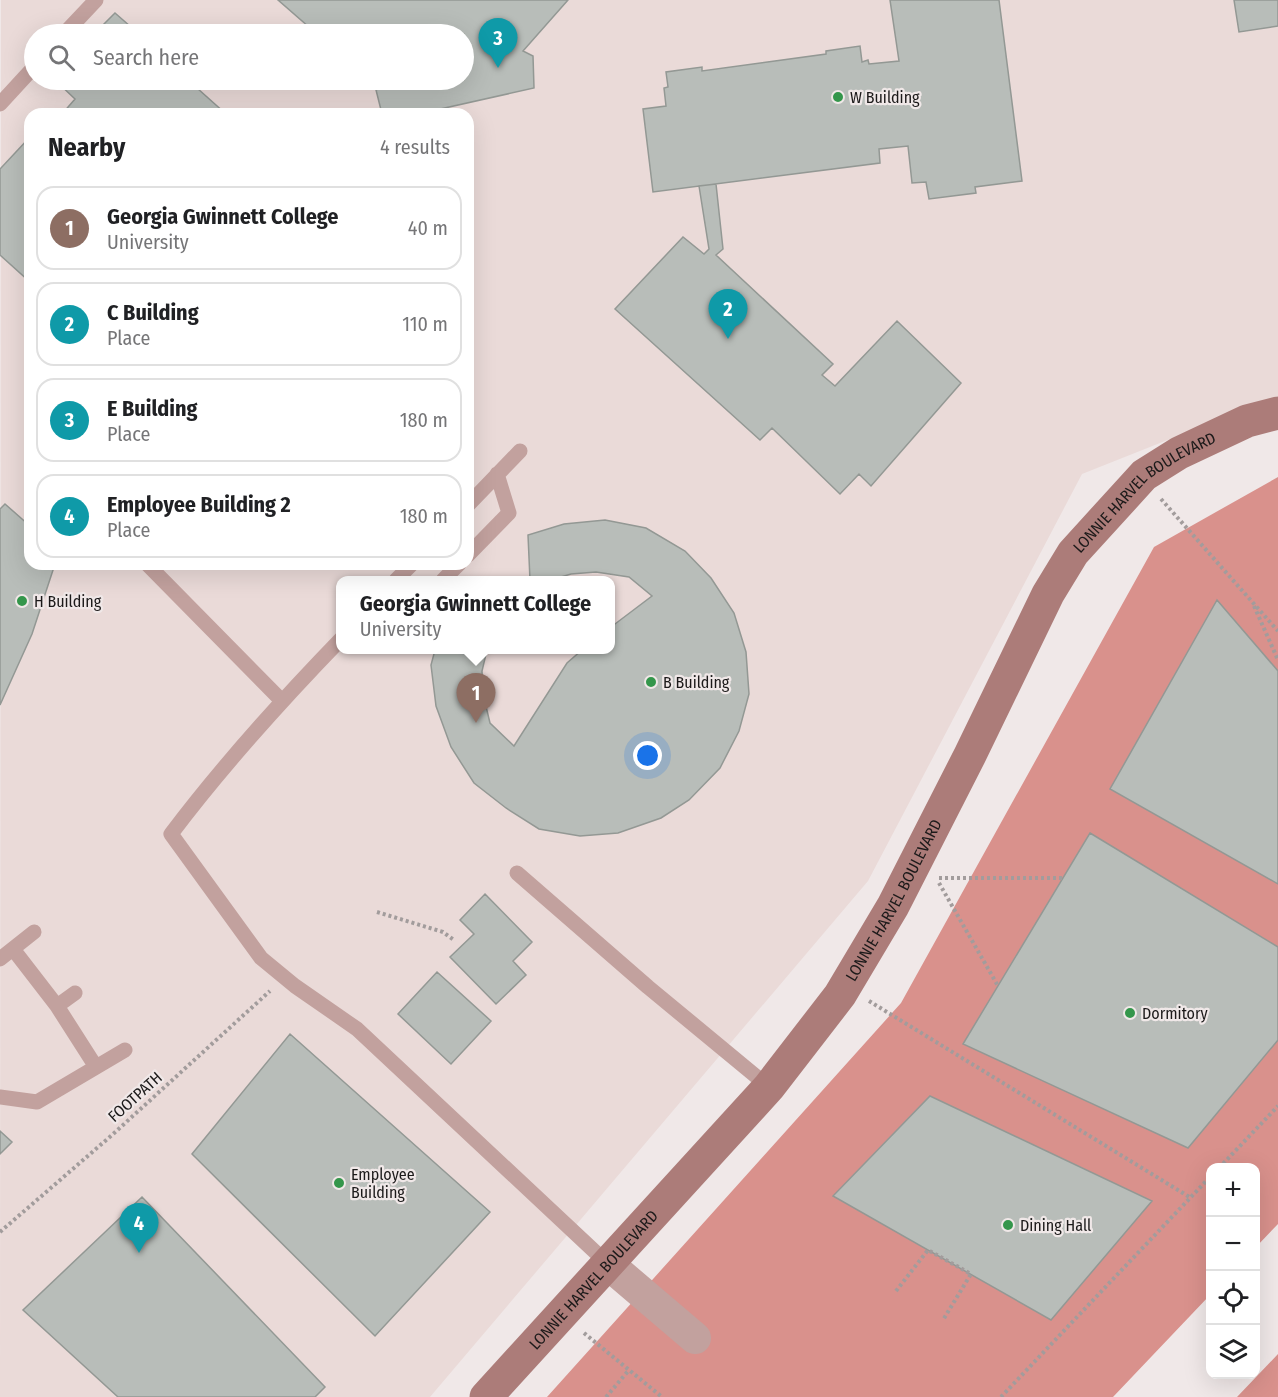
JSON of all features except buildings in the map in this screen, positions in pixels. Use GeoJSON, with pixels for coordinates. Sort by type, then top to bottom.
{"type":"FeatureCollection","features":[{"type":"Feature","properties":{"kind":"street","name":"LONNIE HARVEL BOULEVARD"},"geometry":{"type":"LineString","coordinates":[[486,1397],[769,1087],[840,995],[893,906],[1048,594],[1073,553],[1144,475],[1179,453],[1247,421],[1278,413]]}},
{"type":"Feature","properties":{"kind":"street"},"geometry":{"type":"LineString","coordinates":[[607,1263],[695,1338]]}},
{"type":"Feature","properties":{"kind":"lane"},"geometry":{"type":"LineString","coordinates":[[73,24],[96,0]]}},
{"type":"Feature","properties":{"kind":"lane"},"geometry":{"type":"LineString","coordinates":[[0,104],[24,78]]}},
{"type":"Feature","properties":{"kind":"lane"},"geometry":{"type":"LineString","coordinates":[[474,499],[520,451]]}},
{"type":"Feature","properties":{"kind":"lane"},"geometry":{"type":"LineString","coordinates":[[474,549],[509,513],[497,474]]}},
{"type":"Feature","properties":{"kind":"lane"},"geometry":{"type":"LineString","coordinates":[[153,570],[282,701]]}},
{"type":"Feature","properties":{"kind":"lane"},"geometry":{"type":"LineString","coordinates":[[336,644],[209,784],[171,834],[261,958],[285,978],[357,1029],[607,1263]]}},
{"type":"Feature","properties":{"kind":"lane"},"geometry":{"type":"LineString","coordinates":[[517,873],[648,987],[769,1087]]}},
{"type":"Feature","properties":{"kind":"lane"},"geometry":{"type":"LineString","coordinates":[[0,959],[34,932]]}},
{"type":"Feature","properties":{"kind":"lane"},"geometry":{"type":"LineString","coordinates":[[13,949],[57,1006],[96,1067]]}},
{"type":"Feature","properties":{"kind":"lane"},"geometry":{"type":"LineString","coordinates":[[57,1006],[75,993]]}},
{"type":"Feature","properties":{"kind":"lane"},"geometry":{"type":"LineString","coordinates":[[0,1097],[37,1102],[125,1050]]}},
{"type":"Feature","properties":{"kind":"path"},"geometry":{"type":"LineString","coordinates":[[1158,497],[1278,631]]}},
{"type":"Feature","properties":{"kind":"path"},"geometry":{"type":"LineString","coordinates":[[1253,603],[1278,660]]}},
{"type":"Feature","properties":{"kind":"path"},"geometry":{"type":"LineString","coordinates":[[998,986],[936,878],[1063,878]]}},
{"type":"Feature","properties":{"kind":"path"},"geometry":{"type":"LineString","coordinates":[[377,912],[443,932],[454,940]]}},
{"type":"Feature","properties":{"kind":"path","name":"FOOTPATH"},"geometry":{"type":"LineString","coordinates":[[0,1232],[112,1135],[285,978]]}},
{"type":"Feature","properties":{"kind":"path"},"geometry":{"type":"LineString","coordinates":[[868,1000],[1191,1198]]}},
{"type":"Feature","properties":{"kind":"path"},"geometry":{"type":"LineString","coordinates":[[1224,1163],[1278,1106]]}},
{"type":"Feature","properties":{"kind":"path"},"geometry":{"type":"LineString","coordinates":[[1001,1397],[1206,1181]]}},
{"type":"Feature","properties":{"kind":"path"},"geometry":{"type":"LineString","coordinates":[[896,1291],[928,1250],[971,1274],[943,1320]]}},
{"type":"Feature","properties":{"kind":"path"},"geometry":{"type":"LineString","coordinates":[[579,1329],[662,1397]]}},
{"type":"Feature","properties":{"kind":"path"},"geometry":{"type":"LineString","coordinates":[[606,1397],[629,1370]]}},
{"type":"Feature","properties":{"kind":"shaded area"},"geometry":{"type":"Polygon","coordinates":[[[1,0],[1278,0],[1278,396],[1082,474],[868,881],[430,1397],[0,1397],[1,0]]]}},
{"type":"Feature","properties":{"kind":"shaded area"},"geometry":{"type":"Polygon","coordinates":[[[1278,477],[1278,1224],[1260,1243],[1260,1163],[1206,1163],[1206,1299],[1113,1397],[547,1397],[901,1003],[1154,547],[1278,477]]]}},
{"type":"Feature","properties":{"kind":"shaded area"},"geometry":{"type":"Polygon","coordinates":[[[1278,1354],[1278,1397],[1237,1397],[1254,1379],[1260,1379],[1260,1373],[1278,1354]]]}},
{"type":"Feature","properties":{"kind":"place","name":"E Building"},"geometry":{"type":"Point","coordinates":[498,68]}},
{"type":"Feature","properties":{"kind":"place","name":"W Building"},"geometry":{"type":"Point","coordinates":[838,97]}},
{"type":"Feature","properties":{"kind":"place","name":"C Building"},"geometry":{"type":"Point","coordinates":[728,339]}},
{"type":"Feature","properties":{"kind":"place","name":"H Building"},"geometry":{"type":"Point","coordinates":[22,601]}},
{"type":"Feature","properties":{"kind":"place","name":"B Building"},"geometry":{"type":"Point","coordinates":[651,682]}},
{"type":"Feature","properties":{"kind":"place","name":"Georgia Gwinnett College"},"geometry":{"type":"Point","coordinates":[476,723]}},
{"type":"Feature","properties":{"kind":"place","name":"Dormitory"},"geometry":{"type":"Point","coordinates":[1130,1013]}},
{"type":"Feature","properties":{"kind":"place","name":"Employee Building"},"geometry":{"type":"Point","coordinates":[339,1183]}},
{"type":"Feature","properties":{"kind":"place","name":"Dining Hall"},"geometry":{"type":"Point","coordinates":[1008,1225]}},
{"type":"Feature","properties":{"kind":"place","name":"Employee Building 2"},"geometry":{"type":"Point","coordinates":[139,1253]}}]}
